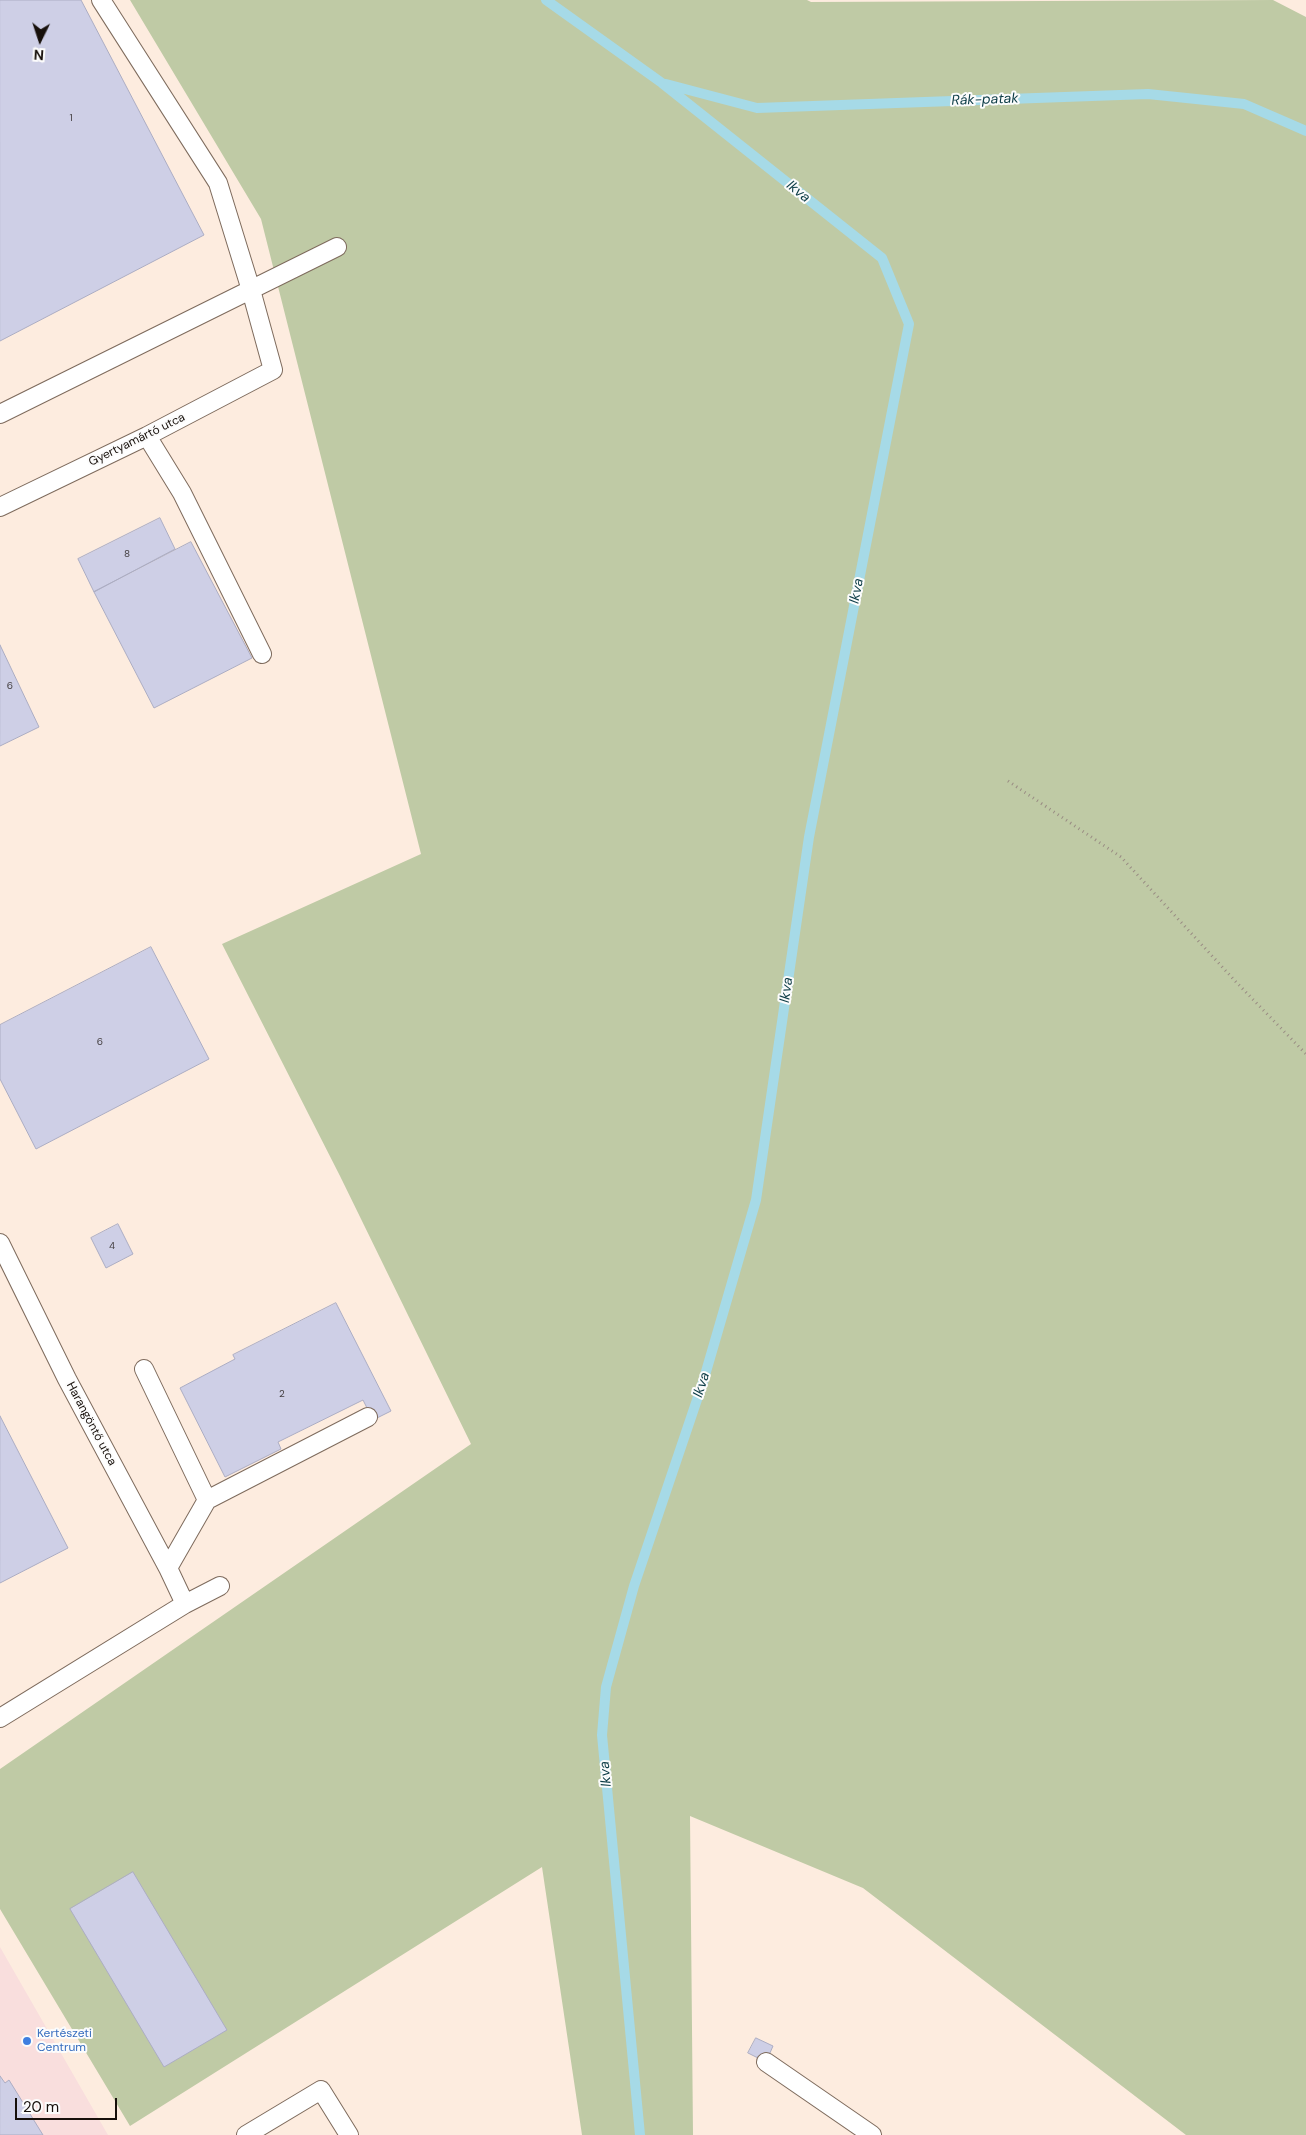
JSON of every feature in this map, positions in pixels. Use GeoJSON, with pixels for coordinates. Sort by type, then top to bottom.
{"type":"FeatureCollection","features":[{"type":"Feature","properties":{"kind":"lane"},"geometry":{"type":"LineString","coordinates":[[101,0],[218,183],[251,290]]}},
{"type":"Feature","properties":{"kind":"lane"},"geometry":{"type":"LineString","coordinates":[[0,414],[337,247]]}},
{"type":"Feature","properties":{"kind":"lane","name":"Gyertyamártó utca"},"geometry":{"type":"LineString","coordinates":[[0,507],[147,436],[273,370],[251,290]]}},
{"type":"Feature","properties":{"kind":"lane"},"geometry":{"type":"LineString","coordinates":[[147,436],[182,493],[262,654]]}},
{"type":"Feature","properties":{"kind":"lane","name":"Harangöntő utca"},"geometry":{"type":"LineString","coordinates":[[0,1243],[67,1379],[168,1568],[185,1604]]}},
{"type":"Feature","properties":{"kind":"lane"},"geometry":{"type":"LineString","coordinates":[[144,1369],[207,1500]]}},
{"type":"Feature","properties":{"kind":"lane"},"geometry":{"type":"LineString","coordinates":[[168,1568],[207,1500],[368,1417]]}},
{"type":"Feature","properties":{"kind":"lane"},"geometry":{"type":"LineString","coordinates":[[0,1718],[185,1604],[220,1586]]}},
{"type":"Feature","properties":{"kind":"lane"},"geometry":{"type":"LineString","coordinates":[[766,2062],[872,2135]]}},
{"type":"Feature","properties":{"kind":"lane"},"geometry":{"type":"LineString","coordinates":[[246,2135],[320,2090],[349,2135]]}},
{"type":"Feature","properties":{"kind":"path"},"geometry":{"type":"LineString","coordinates":[[1008,780],[1121,857],[1237,983],[1306,1054]]}},
{"type":"Feature","properties":{"kind":"shaded area","name":"Kertészeti Centrum"},"geometry":{"type":"Polygon","coordinates":[[[0,1947],[108,2135],[0,2135],[0,1947]]]}},
{"type":"Feature","properties":{"kind":"green space"},"geometry":{"type":"Polygon","coordinates":[[[130,0],[807,0],[811,2],[1273,0],[1306,17],[1306,2135],[1186,2135],[863,1888],[690,1816],[693,2135],[582,2135],[542,1867],[130,2126],[0,1909],[0,1769],[471,1444],[340,1176],[222,944],[421,854],[261,219],[130,0]]]}},
{"type":"Feature","properties":{"kind":"building"},"geometry":{"type":"Polygon","coordinates":[[[0,0],[81,0],[204,235],[0,341],[0,0]]]}},
{"type":"Feature","properties":{"kind":"building"},"geometry":{"type":"Polygon","coordinates":[[[160,518],[175,549],[94,592],[78,559],[160,518]]]}},
{"type":"Feature","properties":{"kind":"building"},"geometry":{"type":"Polygon","coordinates":[[[191,542],[252,658],[154,708],[94,592],[191,542]]]}},
{"type":"Feature","properties":{"kind":"building"},"geometry":{"type":"Polygon","coordinates":[[[0,645],[39,727],[0,746],[0,645]]]}},
{"type":"Feature","properties":{"kind":"building"},"geometry":{"type":"Polygon","coordinates":[[[151,947],[209,1059],[36,1149],[0,1079],[0,1025],[151,947]]]}},
{"type":"Feature","properties":{"kind":"building"},"geometry":{"type":"Polygon","coordinates":[[[118,1224],[133,1254],[106,1268],[91,1238],[118,1224]]]}},
{"type":"Feature","properties":{"kind":"building"},"geometry":{"type":"Polygon","coordinates":[[[336,1303],[391,1411],[373,1420],[363,1400],[278,1442],[281,1449],[225,1477],[180,1388],[235,1359],[233,1355],[336,1303]]]}},
{"type":"Feature","properties":{"kind":"building"},"geometry":{"type":"Polygon","coordinates":[[[0,1416],[68,1548],[0,1583],[0,1416]]]}},
{"type":"Feature","properties":{"kind":"building"},"geometry":{"type":"Polygon","coordinates":[[[133,1872],[227,2030],[164,2067],[70,1909],[133,1872]]]}},
{"type":"Feature","properties":{"kind":"building"},"geometry":{"type":"Polygon","coordinates":[[[756,2038],[773,2046],[766,2062],[748,2053],[756,2038]]]}},
{"type":"Feature","properties":{"kind":"building"},"geometry":{"type":"Polygon","coordinates":[[[0,2076],[5,2083],[9,2080],[43,2135],[0,2135],[0,2076]]]}},
{"type":"Feature","properties":{"kind":"waterway","name":"Ikva"},"geometry":{"type":"LineString","coordinates":[[546,0],[662,83],[882,258],[909,324],[809,837],[756,1200],[703,1382],[634,1586],[606,1687],[602,1735],[640,2135]]}},
{"type":"Feature","properties":{"kind":"waterway","name":"Rák-patak"},"geometry":{"type":"LineString","coordinates":[[666,84],[757,108],[1148,94],[1244,104],[1306,131]]}},
{"type":"Feature","properties":{"kind":"place","name":"Kertészeti Centrum"},"geometry":{"type":"Point","coordinates":[27,2041]}}]}
